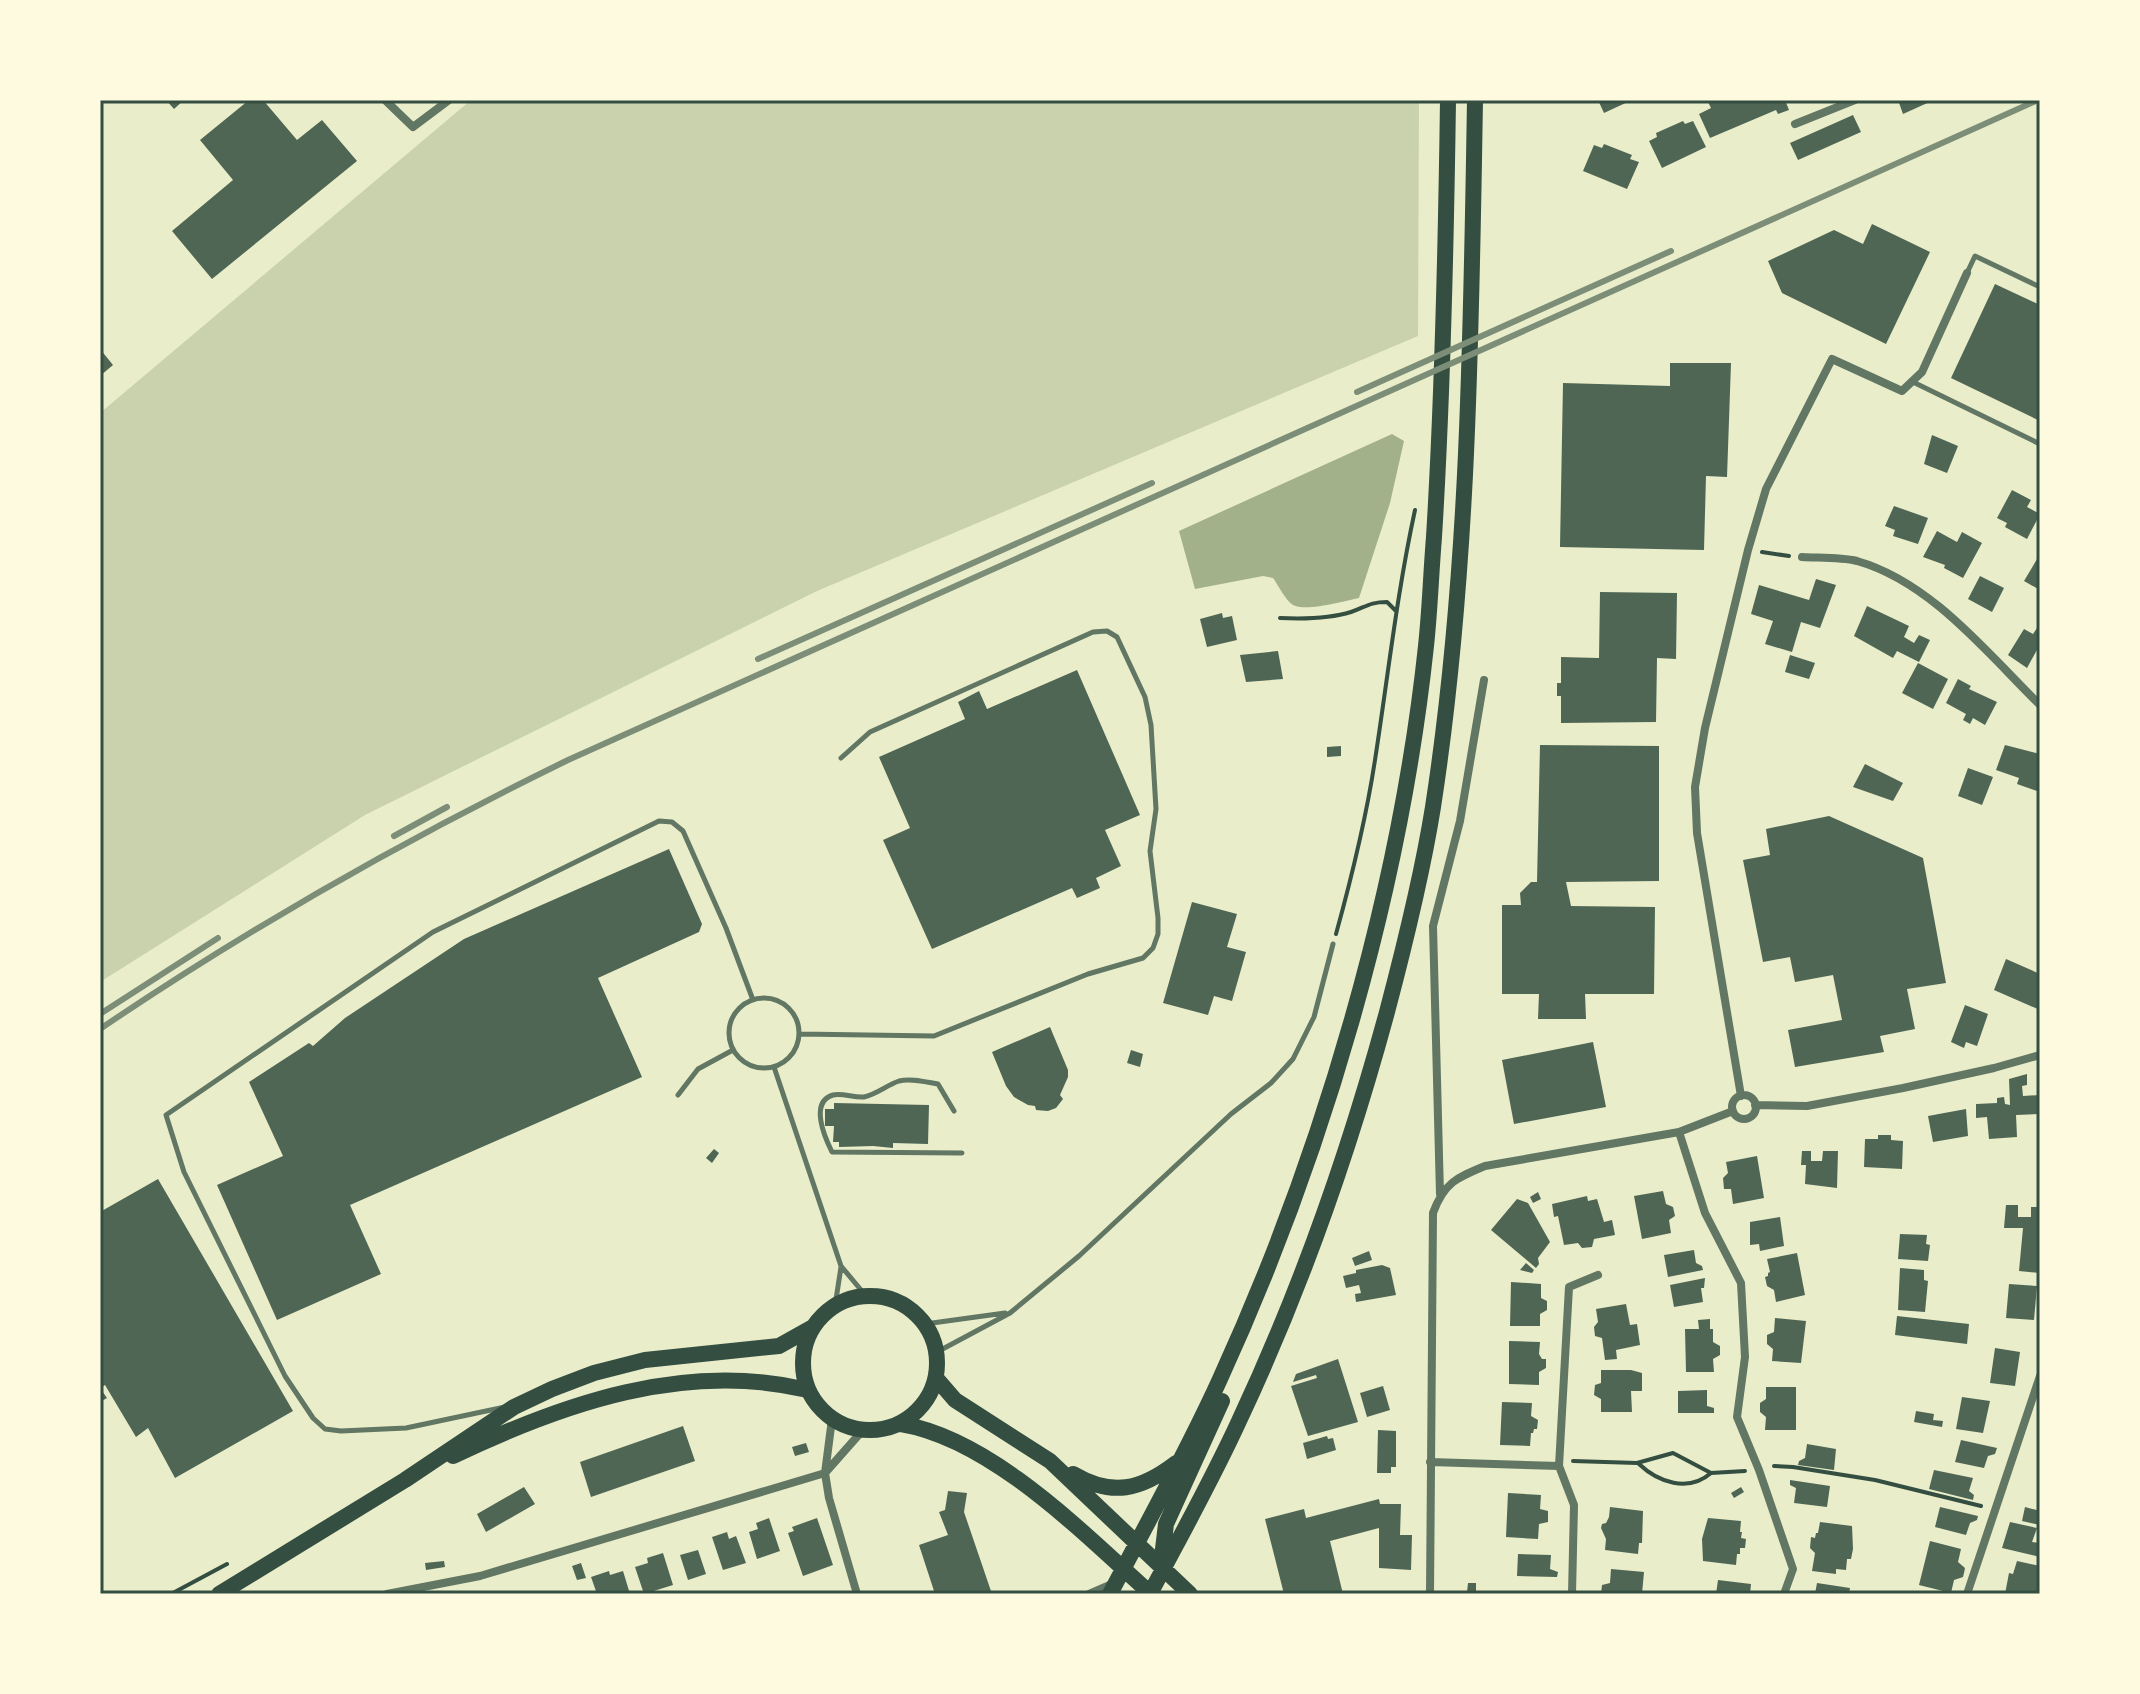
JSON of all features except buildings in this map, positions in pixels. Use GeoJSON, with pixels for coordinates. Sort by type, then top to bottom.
{"type":"FeatureCollection","features":[{"type":"Feature","properties":{"kind":"main road"},"geometry":{"type":"LineString","coordinates":[[1162,1594],[1166,1524],[1250,1337],[1377,926],[1403,803],[1426,646],[1443,394],[1448,100]]}},
{"type":"Feature","properties":{"kind":"main road"},"geometry":{"type":"LineString","coordinates":[[901,1424],[942,1436],[1015,1479],[1074,1524],[1121,1578],[1150,1594],[1239,1421],[1311,1253],[1370,1073],[1406,941],[1432,807],[1451,647],[1469,383],[1475,100]]}},
{"type":"Feature","properties":{"kind":"main road"},"geometry":{"type":"LineString","coordinates":[[1121,1578],[1237,1340],[1298,1189]]}},
{"type":"Feature","properties":{"kind":"main road"},"geometry":{"type":"LineString","coordinates":[[219,1594],[405,1480],[514,1407],[594,1373],[645,1360],[779,1346],[813,1327],[835,1306],[866,1296],[883,1297],[899,1303],[914,1312],[925,1324],[937,1352],[936,1378],[920,1410],[901,1424],[876,1431],[863,1430],[832,1419],[808,1390],[803,1365],[804,1351],[813,1327]]}},
{"type":"Feature","properties":{"kind":"main road"},"geometry":{"type":"LineString","coordinates":[[936,1378],[955,1400],[1050,1461],[1100,1488],[1119,1489],[1149,1481],[1180,1460]]}},
{"type":"Feature","properties":{"kind":"main road"},"geometry":{"type":"LineString","coordinates":[[405,1480],[525,1424],[609,1395],[659,1385],[720,1380],[754,1380],[808,1390]]}},
{"type":"Feature","properties":{"kind":"main road"},"geometry":{"type":"LineString","coordinates":[[1050,1461],[1190,1594]]}},
{"type":"Feature","properties":{"kind":"main road"},"geometry":{"type":"LineString","coordinates":[[1120,1527],[1127,1544],[1121,1578]]}},
{"type":"Feature","properties":{"kind":"main road"},"geometry":{"type":"LineString","coordinates":[[209,1594],[239,1582]]}},
{"type":"Feature","properties":{"kind":"street"},"geometry":{"type":"LineString","coordinates":[[385,100],[413,127],[449,100]]}},
{"type":"Feature","properties":{"kind":"street"},"geometry":{"type":"LineString","coordinates":[[1795,124],[1855,100]]}},
{"type":"Feature","properties":{"kind":"street"},"geometry":{"type":"LineString","coordinates":[[1741,1096],[1697,833],[1695,787],[1705,728],[1748,550],[1766,489],[1832,359],[1902,391],[1922,372],[1967,273]]}},
{"type":"Feature","properties":{"kind":"street"},"geometry":{"type":"LineString","coordinates":[[1802,557],[1854,560],[1883,570],[1930,598],[2040,705]]}},
{"type":"Feature","properties":{"kind":"street"},"geometry":{"type":"LineString","coordinates":[[1430,1594],[1433,1213],[1440,1194],[1433,926],[1460,821],[1484,680]]}},
{"type":"Feature","properties":{"kind":"street"},"geometry":{"type":"LineString","coordinates":[[1755,1105],[1807,1106],[1933,1082],[2040,1055]]}},
{"type":"Feature","properties":{"kind":"street"},"geometry":{"type":"LineString","coordinates":[[1741,1096],[1751,1098],[1755,1105],[1749,1117],[1741,1118],[1733,1111],[1734,1100],[1741,1096]]}},
{"type":"Feature","properties":{"kind":"street"},"geometry":{"type":"LineString","coordinates":[[1440,1194],[1456,1178],[1485,1166],[1679,1132],[1733,1111]]}},
{"type":"Feature","properties":{"kind":"street"},"geometry":{"type":"LineString","coordinates":[[1679,1132],[1705,1213],[1741,1283],[1745,1357],[1737,1417],[1793,1569],[1784,1594]]}},
{"type":"Feature","properties":{"kind":"street"},"geometry":{"type":"LineString","coordinates":[[1572,1594],[1574,1505],[1559,1466],[1569,1287],[1598,1275]]}},
{"type":"Feature","properties":{"kind":"street"},"geometry":{"type":"LineString","coordinates":[[1967,1594],[2040,1376]]}},
{"type":"Feature","properties":{"kind":"street"},"geometry":{"type":"LineString","coordinates":[[832,1419],[825,1473],[829,1498],[857,1594]]}},
{"type":"Feature","properties":{"kind":"street"},"geometry":{"type":"LineString","coordinates":[[387,1594],[480,1576],[825,1473],[863,1430]]}},
{"type":"Feature","properties":{"kind":"street"},"geometry":{"type":"LineString","coordinates":[[1430,1462],[1559,1466]]}},
{"type":"Feature","properties":{"kind":"street"},"geometry":{"type":"LineString","coordinates":[[1089,1594],[1121,1578]]}},
{"type":"Feature","properties":{"kind":"lane"},"geometry":{"type":"LineString","coordinates":[[1967,273],[1975,256],[2040,287]]}},
{"type":"Feature","properties":{"kind":"lane"},"geometry":{"type":"LineString","coordinates":[[1913,382],[2040,444]]}},
{"type":"Feature","properties":{"kind":"lane"},"geometry":{"type":"LineString","coordinates":[[800,1034],[934,1036],[1088,974],[1143,958],[1153,948],[1158,934],[1150,851],[1156,809],[1151,725],[1145,697],[1122,647],[1117,637],[1107,631],[1093,632],[870,732],[841,758]]}},
{"type":"Feature","properties":{"kind":"lane"},"geometry":{"type":"LineString","coordinates":[[514,1407],[492,1408],[439,1423],[406,1428],[325,1429],[313,1418],[285,1376],[184,1172],[166,1115],[433,932],[659,821],[672,822],[683,831],[726,928],[753,1000]]}},
{"type":"Feature","properties":{"kind":"lane"},"geometry":{"type":"LineString","coordinates":[[937,1352],[1010,1313],[1079,1256],[1231,1114],[1271,1083],[1293,1059],[1314,1017],[1333,944]]}},
{"type":"Feature","properties":{"kind":"lane"},"geometry":{"type":"LineString","coordinates":[[764,998],[785,1005],[793,1013],[800,1034],[792,1055],[774,1067],[750,1066],[733,1050],[729,1026],[742,1006],[764,998]]}},
{"type":"Feature","properties":{"kind":"lane"},"geometry":{"type":"LineString","coordinates":[[678,1095],[698,1069],[733,1050]]}},
{"type":"Feature","properties":{"kind":"lane"},"geometry":{"type":"LineString","coordinates":[[774,1067],[841,1266],[866,1296]]}},
{"type":"Feature","properties":{"kind":"lane"},"geometry":{"type":"LineString","coordinates":[[954,1111],[938,1084],[919,1081],[900,1081],[863,1097],[835,1094],[827,1098],[820,1111],[824,1136],[832,1152],[962,1153]]}},
{"type":"Feature","properties":{"kind":"lane"},"geometry":{"type":"LineString","coordinates":[[835,1306],[841,1266]]}},
{"type":"Feature","properties":{"kind":"lane"},"geometry":{"type":"LineString","coordinates":[[925,1324],[1010,1313]]}},
{"type":"Feature","properties":{"kind":"path"},"geometry":{"type":"LineString","coordinates":[[1748,550],[1802,557]]}},
{"type":"Feature","properties":{"kind":"path"},"geometry":{"type":"LineString","coordinates":[[1333,944],[1357,858],[1375,762],[1400,579]]}},
{"type":"Feature","properties":{"kind":"path"},"geometry":{"type":"LineString","coordinates":[[1280,618],[1300,619],[1352,612],[1370,602],[1387,602],[1396,611]]}},
{"type":"Feature","properties":{"kind":"path"},"geometry":{"type":"LineString","coordinates":[[1559,1466],[1571,1461],[1637,1463],[1673,1453],[1711,1473]]}},
{"type":"Feature","properties":{"kind":"path"},"geometry":{"type":"LineString","coordinates":[[1637,1463],[1656,1477],[1680,1484],[1691,1484],[1711,1473],[1759,1470],[1780,1465],[1875,1480],[1994,1509]]}},
{"type":"Feature","properties":{"kind":"shaded area"},"geometry":{"type":"Polygon","coordinates":[[[471,100],[1419,100],[1418,336],[817,591],[365,815],[100,982],[100,413],[471,100]]]}},
{"type":"Feature","properties":{"kind":"shaded area"},"geometry":{"type":"Polygon","coordinates":[[[1392,434],[1404,441],[1390,503],[1359,598],[1299,607],[1287,600],[1273,578],[1263,576],[1195,589],[1179,531],[1392,434]]]}},
{"type":"Feature","properties":{"kind":"railway"},"geometry":{"type":"LineString","coordinates":[[100,1029],[213,955],[329,886],[447,821],[568,760],[2038,100]]}},
{"type":"Feature","properties":{"kind":"railway"},"geometry":{"type":"LineString","coordinates":[[1357,392],[1671,251]]}},
{"type":"Feature","properties":{"kind":"railway"},"geometry":{"type":"LineString","coordinates":[[758,659],[1152,483]]}},
{"type":"Feature","properties":{"kind":"railway"},"geometry":{"type":"LineString","coordinates":[[394,836],[447,807]]}},
{"type":"Feature","properties":{"kind":"railway"},"geometry":{"type":"LineString","coordinates":[[100,1014],[218,938]]}}]}
